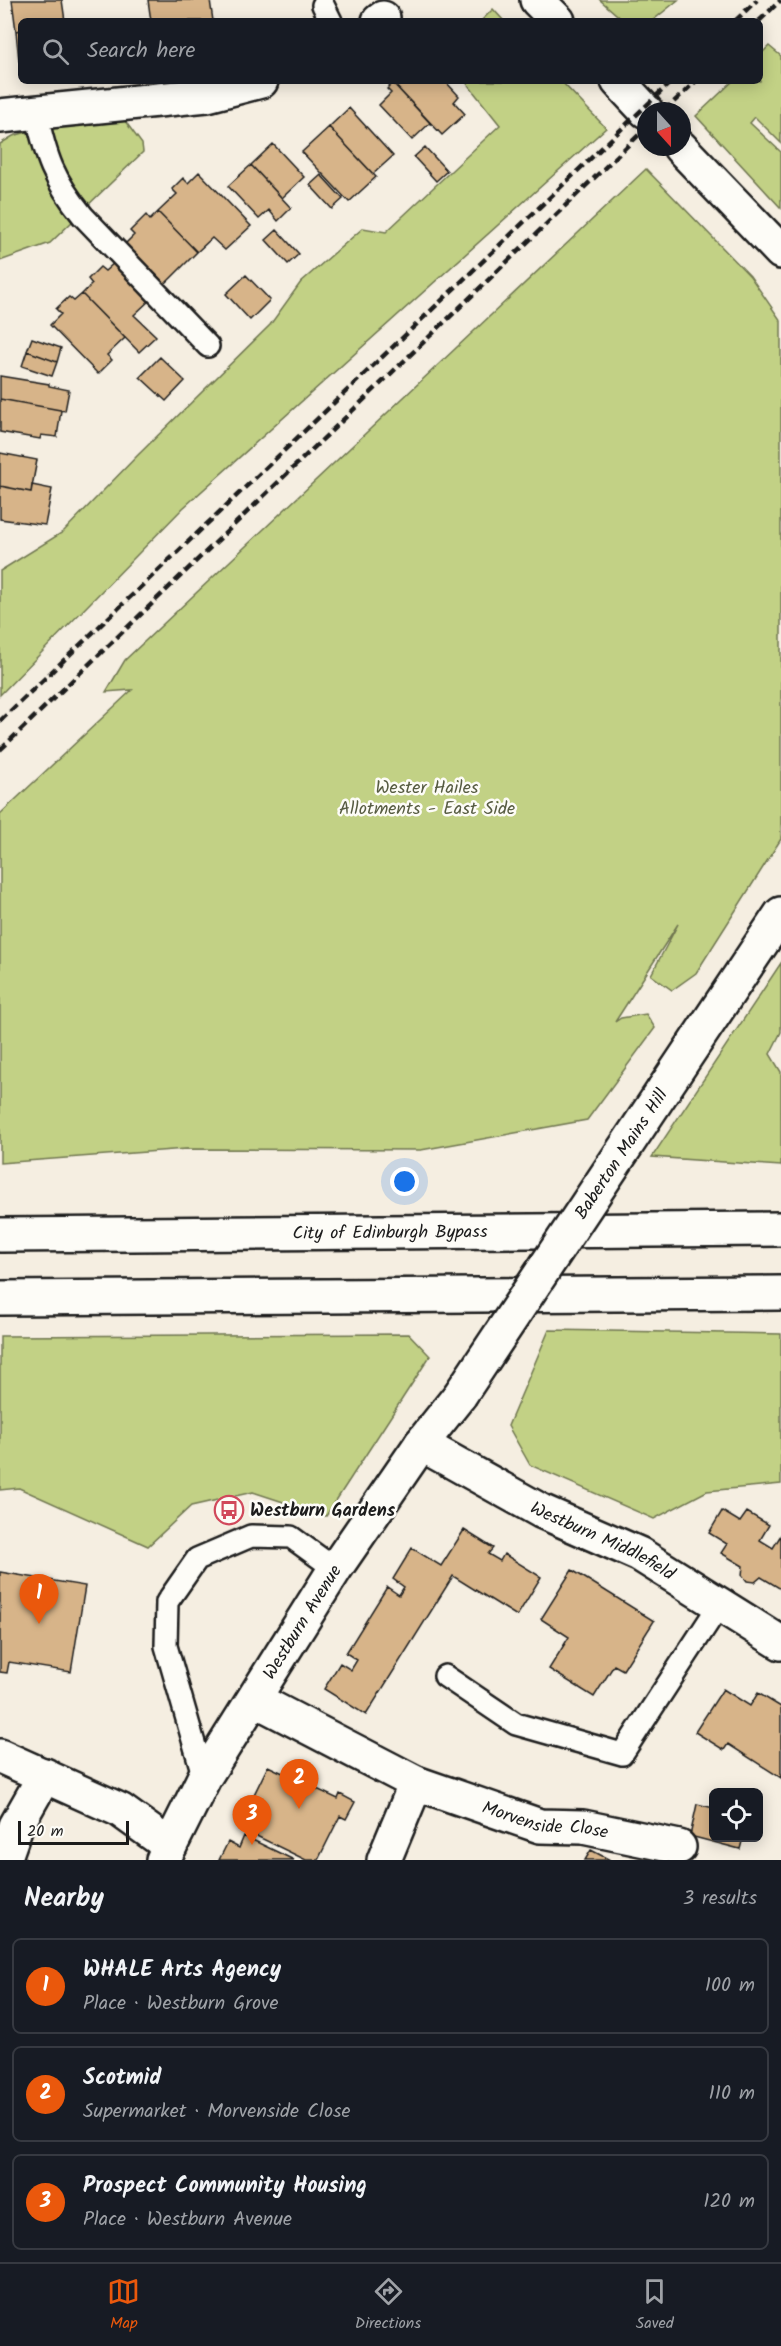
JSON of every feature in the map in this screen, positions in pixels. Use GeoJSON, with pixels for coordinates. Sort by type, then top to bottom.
{"type":"FeatureCollection","features":[{"type":"Feature","properties":{"kind":"main road"},"geometry":{"type":"LineString","coordinates":[[537,0],[555,18]]}},
{"type":"Feature","properties":{"kind":"main road"},"geometry":{"type":"LineString","coordinates":[[0,116],[207,95],[249,84]]}},
{"type":"Feature","properties":{"kind":"main road"},"geometry":{"type":"LineString","coordinates":[[621,84],[638,102]]}},
{"type":"Feature","properties":{"kind":"main road"},"geometry":{"type":"LineString","coordinates":[[689,156],[781,252]]}},
{"type":"Feature","properties":{"kind":"main road","name":"Baberton Mains Hill"},"geometry":{"type":"LineString","coordinates":[[460,1395],[781,914]]}},
{"type":"Feature","properties":{"kind":"main road","name":"City of Edinburgh Bypass"},"geometry":{"type":"LineString","coordinates":[[0,1236],[781,1229]]}},
{"type":"Feature","properties":{"kind":"main road"},"geometry":{"type":"LineString","coordinates":[[0,1298],[781,1293]]}},
{"type":"Feature","properties":{"kind":"main road","name":"Westburn Avenue"},"geometry":{"type":"LineString","coordinates":[[166,1853],[204,1778],[335,1569],[421,1444],[460,1395]]}},
{"type":"Feature","properties":{"kind":"main road","name":"Westburn Middlefield"},"geometry":{"type":"LineString","coordinates":[[421,1444],[541,1510],[639,1554],[781,1643]]}},
{"type":"Feature","properties":{"kind":"main road","name":"Morvenside Close"},"geometry":{"type":"LineString","coordinates":[[254,1699],[416,1783],[540,1826],[583,1827],[679,1847]]}},
{"type":"Feature","properties":{"kind":"main road"},"geometry":{"type":"LineString","coordinates":[[0,1756],[120,1810],[166,1853]]}},
{"type":"Feature","properties":{"kind":"main road"},"geometry":{"type":"LineString","coordinates":[[4,1860],[16,1826],[45,1775]]}},
{"type":"Feature","properties":{"kind":"main road"},"geometry":{"type":"LineString","coordinates":[[384,1860],[416,1783]]}},
{"type":"Feature","properties":{"kind":"lane"},"geometry":{"type":"LineString","coordinates":[[36,112],[44,149],[53,175],[64,193],[83,216],[208,346]]}},
{"type":"Feature","properties":{"kind":"lane"},"geometry":{"type":"LineString","coordinates":[[204,1778],[166,1646],[167,1602],[197,1559],[251,1536],[291,1537],[335,1569]]}},
{"type":"Feature","properties":{"kind":"lane"},"geometry":{"type":"LineString","coordinates":[[445,1676],[516,1724],[622,1754],[720,1604]]}},
{"type":"Feature","properties":{"kind":"green space"},"geometry":{"type":"Polygon","coordinates":[[[600,0],[678,0],[656,18],[621,18],[600,0]]]}},
{"type":"Feature","properties":{"kind":"green space"},"geometry":{"type":"Polygon","coordinates":[[[493,9],[501,18],[484,18],[493,9]]]}},
{"type":"Feature","properties":{"kind":"green space"},"geometry":{"type":"Polygon","coordinates":[[[769,46],[781,56],[781,143],[755,117],[750,123],[781,152],[781,208],[696,116],[730,84],[763,84],[763,52],[769,46]]]}},
{"type":"Feature","properties":{"kind":"green space"},"geometry":{"type":"Polygon","coordinates":[[[467,84],[564,84],[606,128],[183,508],[0,695],[0,571],[63,532],[270,325],[301,282],[363,228],[386,232],[500,125],[467,84]]]}},
{"type":"Feature","properties":{"kind":"green space"},"geometry":{"type":"Polygon","coordinates":[[[125,121],[142,144],[143,152],[86,207],[58,163],[51,128],[125,121]]]}},
{"type":"Feature","properties":{"kind":"green space"},"geometry":{"type":"Polygon","coordinates":[[[31,131],[75,219],[50,243],[0,261],[0,144],[13,136],[31,131]]]}},
{"type":"Feature","properties":{"kind":"green space","name":"Wester Hailes Allotments - East Side"},"geometry":{"type":"Polygon","coordinates":[[[646,169],[750,276],[781,321],[781,839],[696,973],[672,990],[651,975],[678,924],[615,1022],[621,1018],[646,1014],[655,1028],[587,1120],[421,1150],[186,1149],[0,1163],[0,814],[132,690],[106,692],[125,660],[646,169]]]}},
{"type":"Feature","properties":{"kind":"green space"},"geometry":{"type":"Polygon","coordinates":[[[781,963],[781,1032],[770,1054],[781,1072],[781,1166],[652,1157],[781,963]]]}},
{"type":"Feature","properties":{"kind":"green space"},"geometry":{"type":"Polygon","coordinates":[[[549,1330],[781,1334],[781,1484],[707,1491],[654,1519],[530,1465],[508,1426],[549,1330]]]}},
{"type":"Feature","properties":{"kind":"green space"},"geometry":{"type":"Polygon","coordinates":[[[409,1334],[430,1356],[326,1516],[253,1492],[191,1506],[148,1546],[19,1488],[0,1490],[0,1336],[409,1334]]]}},
{"type":"Feature","properties":{"kind":"building"},"geometry":{"type":"Polygon","coordinates":[[[12,0],[62,0],[65,18],[18,18],[18,31],[16,31],[12,0]]]}},
{"type":"Feature","properties":{"kind":"building"},"geometry":{"type":"Polygon","coordinates":[[[148,0],[210,0],[213,18],[151,18],[148,0]]]}},
{"type":"Feature","properties":{"kind":"building"},"geometry":{"type":"Polygon","coordinates":[[[394,84],[448,84],[459,96],[454,102],[465,114],[442,135],[394,84]]]}},
{"type":"Feature","properties":{"kind":"building"},"geometry":{"type":"Polygon","coordinates":[[[394,84],[430,123],[412,140],[379,105],[391,93],[387,89],[394,84]]]}},
{"type":"Feature","properties":{"kind":"building"},"geometry":{"type":"Polygon","coordinates":[[[349,108],[393,156],[373,174],[329,127],[349,108]]]}},
{"type":"Feature","properties":{"kind":"building"},"geometry":{"type":"Polygon","coordinates":[[[329,127],[376,177],[349,202],[302,152],[329,127]]]}},
{"type":"Feature","properties":{"kind":"building"},"geometry":{"type":"Polygon","coordinates":[[[273,144],[304,177],[282,198],[251,165],[273,144]]]}},
{"type":"Feature","properties":{"kind":"building"},"geometry":{"type":"Polygon","coordinates":[[[425,147],[447,171],[436,181],[414,157],[425,147]]]}},
{"type":"Feature","properties":{"kind":"building"},"geometry":{"type":"Polygon","coordinates":[[[251,165],[291,208],[278,221],[269,210],[259,219],[228,186],[251,165]]]}},
{"type":"Feature","properties":{"kind":"building"},"geometry":{"type":"Polygon","coordinates":[[[199,172],[251,226],[225,250],[212,238],[197,252],[158,212],[177,194],[172,189],[183,178],[188,183],[199,172]]]}},
{"type":"Feature","properties":{"kind":"building"},"geometry":{"type":"Polygon","coordinates":[[[321,175],[343,199],[332,209],[310,185],[321,175]]]}},
{"type":"Feature","properties":{"kind":"building"},"geometry":{"type":"Polygon","coordinates":[[[158,212],[197,252],[165,284],[125,244],[134,235],[130,231],[146,215],[150,220],[158,212]]]}},
{"type":"Feature","properties":{"kind":"building"},"geometry":{"type":"Polygon","coordinates":[[[277,230],[299,254],[288,264],[266,240],[277,230]]]}},
{"type":"Feature","properties":{"kind":"building"},"geometry":{"type":"Polygon","coordinates":[[[114,263],[150,300],[134,315],[156,336],[139,352],[82,294],[92,284],[88,279],[100,267],[105,271],[114,263]]]}},
{"type":"Feature","properties":{"kind":"building"},"geometry":{"type":"Polygon","coordinates":[[[246,275],[270,300],[250,320],[226,294],[246,275]]]}},
{"type":"Feature","properties":{"kind":"building"},"geometry":{"type":"Polygon","coordinates":[[[82,294],[125,338],[107,355],[112,360],[98,374],[50,325],[61,314],[56,309],[59,306],[69,297],[74,301],[82,294]]]}},
{"type":"Feature","properties":{"kind":"building"},"geometry":{"type":"Polygon","coordinates":[[[32,338],[61,348],[57,362],[27,351],[32,338]]]}},
{"type":"Feature","properties":{"kind":"building"},"geometry":{"type":"Polygon","coordinates":[[[27,351],[57,362],[52,376],[22,366],[27,351]]]}},
{"type":"Feature","properties":{"kind":"building"},"geometry":{"type":"Polygon","coordinates":[[[160,357],[185,381],[166,401],[140,377],[160,357]]]}},
{"type":"Feature","properties":{"kind":"building"},"geometry":{"type":"Polygon","coordinates":[[[0,376],[49,384],[49,386],[69,390],[65,411],[0,399],[0,376]]]}},
{"type":"Feature","properties":{"kind":"building"},"geometry":{"type":"Polygon","coordinates":[[[0,399],[61,410],[57,437],[41,435],[40,439],[0,432],[0,399]]]}},
{"type":"Feature","properties":{"kind":"building"},"geometry":{"type":"Polygon","coordinates":[[[0,453],[37,460],[31,492],[0,486],[0,453]]]}},
{"type":"Feature","properties":{"kind":"building"},"geometry":{"type":"Polygon","coordinates":[[[32,485],[52,489],[45,525],[0,519],[0,486],[31,492],[32,485]]]}},
{"type":"Feature","properties":{"kind":"building"},"geometry":{"type":"Polygon","coordinates":[[[722,1511],[740,1522],[747,1512],[769,1525],[760,1540],[773,1548],[781,1535],[781,1589],[761,1577],[755,1582],[747,1581],[742,1575],[743,1566],[721,1553],[727,1544],[709,1533],[722,1511]]]}},
{"type":"Feature","properties":{"kind":"building"},"geometry":{"type":"Polygon","coordinates":[[[464,1530],[493,1548],[488,1554],[500,1561],[504,1554],[541,1577],[517,1616],[453,1576],[366,1715],[324,1689],[340,1663],[351,1670],[357,1660],[346,1653],[387,1587],[399,1595],[404,1587],[393,1579],[412,1548],[441,1566],[464,1530]]]}},
{"type":"Feature","properties":{"kind":"building"},"geometry":{"type":"Polygon","coordinates":[[[572,1570],[654,1621],[623,1670],[614,1665],[594,1697],[549,1669],[569,1637],[541,1619],[572,1570]]]}},
{"type":"Feature","properties":{"kind":"building"},"geometry":{"type":"Polygon","coordinates":[[[0,1572],[85,1586],[71,1672],[9,1662],[7,1673],[0,1672],[0,1572]]]}},
{"type":"Feature","properties":{"kind":"building"},"geometry":{"type":"Polygon","coordinates":[[[723,1689],[750,1706],[758,1693],[781,1707],[781,1778],[728,1744],[724,1750],[695,1732],[723,1689]]]}},
{"type":"Feature","properties":{"kind":"building"},"geometry":{"type":"Polygon","coordinates":[[[268,1766],[338,1799],[340,1794],[355,1802],[346,1819],[340,1816],[318,1860],[306,1860],[238,1827],[268,1766]]]}},
{"type":"Feature","properties":{"kind":"building"},"geometry":{"type":"Polygon","coordinates":[[[697,1804],[709,1807],[709,1841],[690,1836],[697,1804]]]}},
{"type":"Feature","properties":{"kind":"building"},"geometry":{"type":"Polygon","coordinates":[[[244,1836],[294,1860],[219,1860],[228,1842],[239,1848],[244,1836]]]}},
{"type":"Feature","properties":{"kind":"building"},"geometry":{"type":"Polygon","coordinates":[[[713,1842],[742,1842],[740,1849],[713,1842]]]}},
{"type":"Feature","properties":{"kind":"building"},"geometry":{"type":"Polygon","coordinates":[[[591,1850],[610,1860],[585,1860],[591,1850]]]}},
{"type":"Feature","properties":{"kind":"railway"},"geometry":{"type":"LineString","coordinates":[[738,18],[757,0]]}},
{"type":"Feature","properties":{"kind":"railway"},"geometry":{"type":"LineString","coordinates":[[762,18],[781,0]]}},
{"type":"Feature","properties":{"kind":"railway"},"geometry":{"type":"LineString","coordinates":[[0,721],[669,84]]}},
{"type":"Feature","properties":{"kind":"railway"},"geometry":{"type":"LineString","coordinates":[[674,102],[693,84]]}},
{"type":"Feature","properties":{"kind":"railway"},"geometry":{"type":"LineString","coordinates":[[0,750],[637,137]]}},
{"type":"Feature","properties":{"kind":"place","name":"Westburn Gardens"},"geometry":{"type":"Point","coordinates":[229,1510]}},
{"type":"Feature","properties":{"kind":"place","name":"WHALE Arts Agency"},"geometry":{"type":"Point","coordinates":[39,1624]}},
{"type":"Feature","properties":{"kind":"place","name":"Scotmid"},"geometry":{"type":"Point","coordinates":[299,1809]}},
{"type":"Feature","properties":{"kind":"place","name":"Prospect Community Housing"},"geometry":{"type":"Point","coordinates":[252,1845]}}]}
